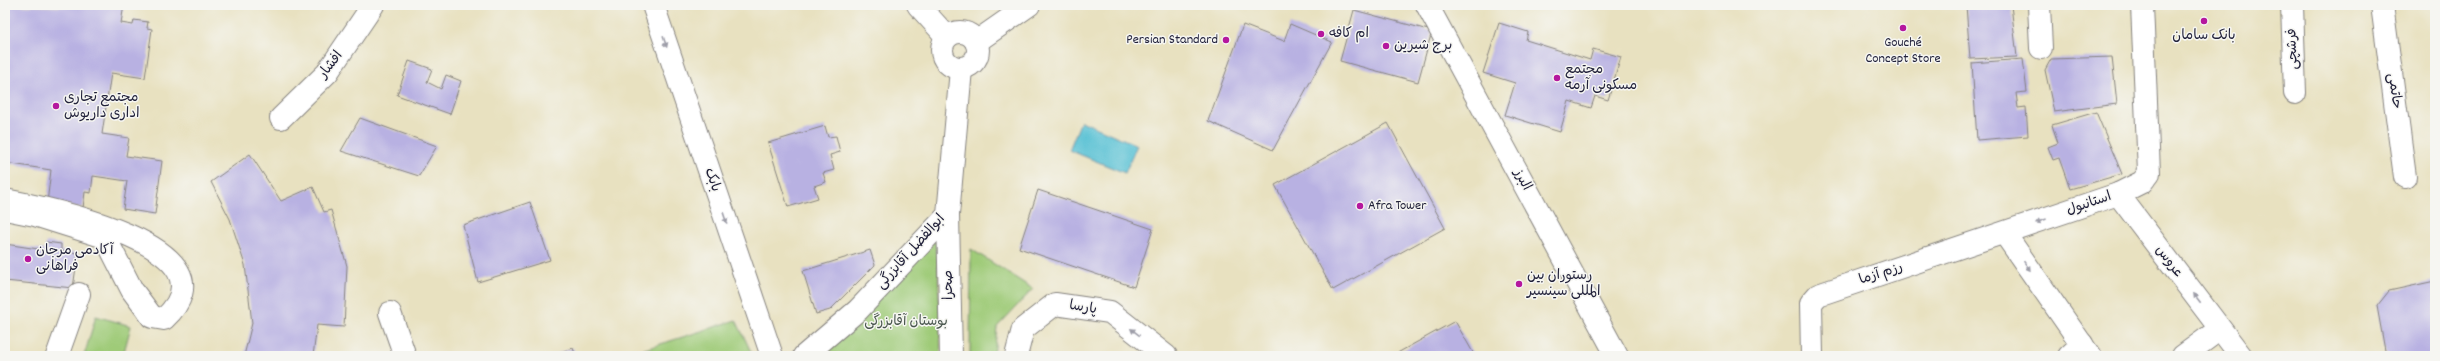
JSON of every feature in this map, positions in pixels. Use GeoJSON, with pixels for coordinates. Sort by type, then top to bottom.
{"type":"FeatureCollection","features":[{"type":"Feature","properties":{"kind":"street","name":"افشار"},"geometry":{"type":"LineString","coordinates":[[280,118],[327,73],[373,5]]}},
{"type":"Feature","properties":{"kind":"street","name":"بابک"},"geometry":{"type":"LineString","coordinates":[[653,5],[772,356]]}},
{"type":"Feature","properties":{"kind":"street"},"geometry":{"type":"LineString","coordinates":[[918,5],[947,37]]}},
{"type":"Feature","properties":{"kind":"street"},"geometry":{"type":"LineString","coordinates":[[976,42],[1029,5]]}},
{"type":"Feature","properties":{"kind":"street","name":"البرز"},"geometry":{"type":"LineString","coordinates":[[1427,5],[1617,356]]}},
{"type":"Feature","properties":{"kind":"street"},"geometry":{"type":"LineString","coordinates":[[2039,5],[2041,48]]}},
{"type":"Feature","properties":{"kind":"street","name":"استانبول"},"geometry":{"type":"LineString","coordinates":[[2005,234],[2118,194],[2142,182],[2149,173],[2142,5]]}},
{"type":"Feature","properties":{"kind":"street","name":"فرشچی"},"geometry":{"type":"LineString","coordinates":[[2292,5],[2295,93]]}},
{"type":"Feature","properties":{"kind":"street","name":"حاتمی"},"geometry":{"type":"LineString","coordinates":[[2382,5],[2405,177]]}},
{"type":"Feature","properties":{"kind":"street"},"geometry":{"type":"LineString","coordinates":[[952,33],[966,33],[976,42],[978,49],[974,63],[960,69],[953,68],[943,58],[941,50],[947,37],[952,33]]}},
{"type":"Feature","properties":{"kind":"street","name":"ابوالفضل آقابزرگی"},"geometry":{"type":"LineString","coordinates":[[804,356],[858,310],[948,215],[960,69]]}},
{"type":"Feature","properties":{"kind":"street","name":"عروس"},"geometry":{"type":"LineString","coordinates":[[2118,194],[2241,356]]}},
{"type":"Feature","properties":{"kind":"street"},"geometry":{"type":"LineString","coordinates":[[5,200],[102,224],[146,244],[176,265],[182,288],[176,308],[164,319],[152,317],[132,290],[105,236],[35,215],[5,209]]}},
{"type":"Feature","properties":{"kind":"street","name":"صحرا"},"geometry":{"type":"LineString","coordinates":[[948,215],[951,356]]}},
{"type":"Feature","properties":{"kind":"street"},"geometry":{"type":"LineString","coordinates":[[2005,234],[2080,352]]}},
{"type":"Feature","properties":{"kind":"street","name":"رزم آزما"},"geometry":{"type":"LineString","coordinates":[[1812,356],[1811,303],[1818,295],[2005,234]]}},
{"type":"Feature","properties":{"kind":"street"},"geometry":{"type":"LineString","coordinates":[[57,356],[79,294]]}},
{"type":"Feature","properties":{"kind":"street","name":"پارسا"},"geometry":{"type":"LineString","coordinates":[[1016,356],[1023,329],[1055,304],[1110,312],[1166,356]]}},
{"type":"Feature","properties":{"kind":"street"},"geometry":{"type":"LineString","coordinates":[[390,313],[405,356]]}},
{"type":"Feature","properties":{"kind":"street"},"geometry":{"type":"LineString","coordinates":[[2183,356],[2220,329]]}},
{"type":"Feature","properties":{"kind":"green space","name":"بوستان آقابزرگی"},"geometry":{"type":"Polygon","coordinates":[[[937,238],[941,356],[817,356],[937,238]]]}},
{"type":"Feature","properties":{"kind":"green space"},"geometry":{"type":"Polygon","coordinates":[[[971,249],[1033,289],[997,327],[994,356],[970,356],[971,249]]]}},
{"type":"Feature","properties":{"kind":"green space"},"geometry":{"type":"Polygon","coordinates":[[[96,316],[131,326],[123,356],[84,356],[96,316]]]}},
{"type":"Feature","properties":{"kind":"green space"},"geometry":{"type":"Polygon","coordinates":[[[736,320],[753,356],[623,356],[736,320]]]}},
{"type":"Feature","properties":{"kind":"water"},"geometry":{"type":"Polygon","coordinates":[[[1081,121],[1137,145],[1125,173],[1069,150],[1081,121]]]}},
{"type":"Feature","properties":{"kind":"building","name":"مجتمع تجاری اداری داریوش"},"geometry":{"type":"Polygon","coordinates":[[[5,5],[66,7],[67,5],[124,5],[121,23],[133,25],[134,20],[148,22],[147,28],[152,29],[145,78],[111,73],[102,134],[129,138],[126,156],[162,161],[155,214],[123,209],[127,181],[93,176],[91,193],[85,192],[83,208],[47,203],[51,170],[5,163],[5,5]]]}},
{"type":"Feature","properties":{"kind":"building"},"geometry":{"type":"Polygon","coordinates":[[[1966,5],[2011,5],[2017,57],[1970,59],[1966,5]]]}},
{"type":"Feature","properties":{"kind":"building","name":"برج شیرین"},"geometry":{"type":"Polygon","coordinates":[[[1354,10],[1432,31],[1418,82],[1340,61],[1354,10]]]}},
{"type":"Feature","properties":{"kind":"building","name":"مجتمع مسکونی آرمه"},"geometry":{"type":"Polygon","coordinates":[[[1499,23],[1528,32],[1526,40],[1590,60],[1593,49],[1621,57],[1608,100],[1595,96],[1591,108],[1569,101],[1560,132],[1505,115],[1515,83],[1483,73],[1499,23]]]}},
{"type":"Feature","properties":{"kind":"building"},"geometry":{"type":"Polygon","coordinates":[[[1290,24],[1332,42],[1273,150],[1208,121],[1243,25],[1284,41],[1290,24]]]}},
{"type":"Feature","properties":{"kind":"building"},"geometry":{"type":"Polygon","coordinates":[[[2112,57],[2117,104],[2054,112],[2045,70],[2051,59],[2112,57]]]}},
{"type":"Feature","properties":{"kind":"building"},"geometry":{"type":"Polygon","coordinates":[[[2023,59],[2027,92],[2016,93],[2018,108],[2026,107],[2028,136],[1977,140],[1972,63],[2023,59]]]}},
{"type":"Feature","properties":{"kind":"building"},"geometry":{"type":"Polygon","coordinates":[[[409,61],[432,69],[427,82],[441,89],[446,75],[461,81],[450,114],[397,95],[409,61]]]}},
{"type":"Feature","properties":{"kind":"building"},"geometry":{"type":"Polygon","coordinates":[[[2096,112],[2122,174],[2070,189],[2059,158],[2053,160],[2048,147],[2058,143],[2052,125],[2096,112]]]}},
{"type":"Feature","properties":{"kind":"building"},"geometry":{"type":"Polygon","coordinates":[[[360,118],[437,146],[419,176],[341,151],[360,118]]]}},
{"type":"Feature","properties":{"kind":"building","name":"Afra Tower"},"geometry":{"type":"Polygon","coordinates":[[[1388,123],[1445,228],[1333,290],[1275,185],[1388,123]]]}},
{"type":"Feature","properties":{"kind":"building"},"geometry":{"type":"Polygon","coordinates":[[[825,126],[828,137],[836,136],[840,152],[830,155],[834,170],[823,173],[826,182],[814,186],[818,198],[788,207],[768,143],[825,126]]]}},
{"type":"Feature","properties":{"kind":"building"},"geometry":{"type":"Polygon","coordinates":[[[250,154],[281,201],[313,187],[324,212],[331,210],[347,266],[344,327],[317,325],[313,356],[244,356],[252,323],[245,265],[230,219],[211,182],[250,154]]]}},
{"type":"Feature","properties":{"kind":"building"},"geometry":{"type":"Polygon","coordinates":[[[1038,190],[1153,229],[1134,287],[1019,248],[1038,190]]]}},
{"type":"Feature","properties":{"kind":"building"},"geometry":{"type":"Polygon","coordinates":[[[530,202],[550,260],[478,282],[463,225],[530,202]]]}},
{"type":"Feature","properties":{"kind":"building"},"geometry":{"type":"Polygon","coordinates":[[[46,242],[61,244],[61,251],[78,253],[73,288],[5,281],[5,244],[45,250],[46,242]]]}},
{"type":"Feature","properties":{"kind":"building"},"geometry":{"type":"Polygon","coordinates":[[[870,250],[875,265],[830,310],[816,314],[803,271],[870,250]]]}},
{"type":"Feature","properties":{"kind":"building"},"geometry":{"type":"Polygon","coordinates":[[[2435,281],[2435,356],[2386,356],[2377,306],[2389,291],[2435,281]]]}},
{"type":"Feature","properties":{"kind":"building"},"geometry":{"type":"Polygon","coordinates":[[[1455,321],[1475,356],[1392,356],[1455,321]]]}},
{"type":"Feature","properties":{"kind":"building"},"geometry":{"type":"Polygon","coordinates":[[[573,348],[576,356],[550,356],[573,348]]]}},
{"type":"Feature","properties":{"kind":"place","name":"بانک سامان"},"geometry":{"type":"Point","coordinates":[2204,21]}},
{"type":"Feature","properties":{"kind":"place","name":"Gouché Concept Store"},"geometry":{"type":"Point","coordinates":[1903,28]}},
{"type":"Feature","properties":{"kind":"place","name":"ام کافه"},"geometry":{"type":"Point","coordinates":[1321,34]}},
{"type":"Feature","properties":{"kind":"place","name":"Persian Standard"},"geometry":{"type":"Point","coordinates":[1226,40]}},
{"type":"Feature","properties":{"kind":"place","name":"برج شیرین"},"geometry":{"type":"Point","coordinates":[1386,46]}},
{"type":"Feature","properties":{"kind":"place","name":"مجتمع مسکونی آرمه"},"geometry":{"type":"Point","coordinates":[1557,78]}},
{"type":"Feature","properties":{"kind":"place","name":"مجتمع تجاری اداری داریوش"},"geometry":{"type":"Point","coordinates":[56,106]}},
{"type":"Feature","properties":{"kind":"place","name":"Afra Tower"},"geometry":{"type":"Point","coordinates":[1360,206]}},
{"type":"Feature","properties":{"kind":"place","name":"آکادمی مرجان فراهانی"},"geometry":{"type":"Point","coordinates":[28,259]}},
{"type":"Feature","properties":{"kind":"place","name":"رستوران بین المللی سینسیر"},"geometry":{"type":"Point","coordinates":[1519,284]}}]}
